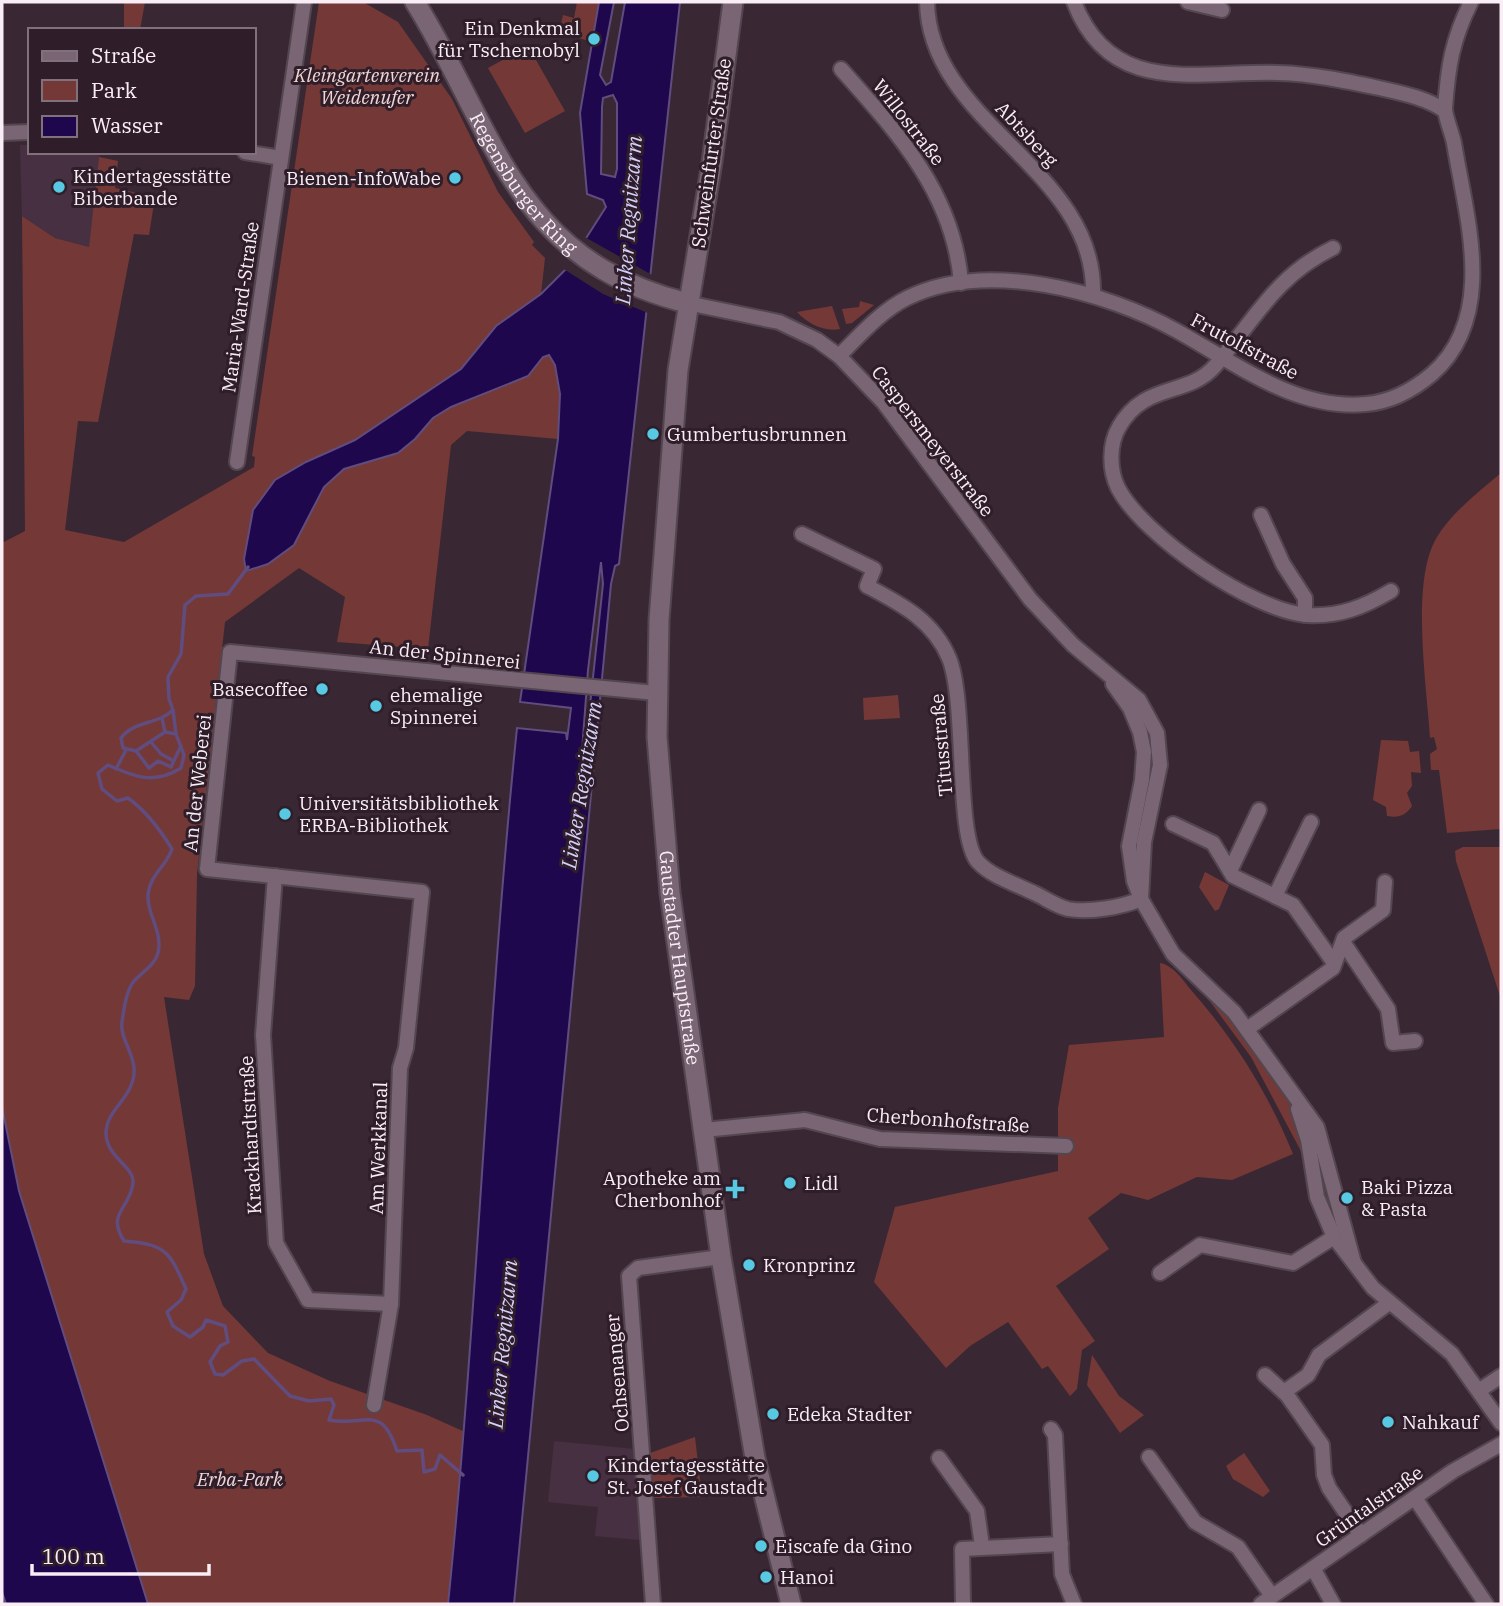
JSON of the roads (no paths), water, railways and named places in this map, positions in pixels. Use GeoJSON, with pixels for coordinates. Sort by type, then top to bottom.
{"type":"FeatureCollection","features":[{"type":"Feature","properties":{"kind":"street","name":"Maria-Ward-Straße"},"geometry":{"type":"LineString","coordinates":[[237,462],[304,2]]}},
{"type":"Feature","properties":{"kind":"street","name":"Regensburger Ring"},"geometry":{"type":"LineString","coordinates":[[415,2],[505,170],[528,205],[556,235],[601,270],[662,296],[687,303]]}},
{"type":"Feature","properties":{"kind":"street","name":"Schweinfurter Straße"},"geometry":{"type":"LineString","coordinates":[[687,303],[712,162],[733,2]]}},
{"type":"Feature","properties":{"kind":"street","name":"Abtsberg"},"geometry":{"type":"LineString","coordinates":[[927,2],[931,39],[948,74],[1053,191],[1079,234],[1093,270],[1093,295]]}},
{"type":"Feature","properties":{"kind":"street"},"geometry":{"type":"LineString","coordinates":[[1074,2],[1090,32],[1105,48],[1141,70],[1199,77],[1281,73],[1331,78],[1396,92],[1436,105],[1445,111]]}},
{"type":"Feature","properties":{"kind":"street"},"geometry":{"type":"LineString","coordinates":[[1188,2],[1222,10]]}},
{"type":"Feature","properties":{"kind":"street","name":"Frutolfstraße"},"geometry":{"type":"LineString","coordinates":[[839,356],[899,302],[928,290],[961,283],[1016,282],[1093,295],[1154,319],[1221,357],[1304,398],[1346,405],[1385,401],[1419,384],[1440,367],[1461,334],[1472,287],[1468,220],[1451,127],[1445,111],[1449,57],[1457,30],[1471,2]]}},
{"type":"Feature","properties":{"kind":"street","name":"Willostraße"},"geometry":{"type":"LineString","coordinates":[[841,69],[912,152],[935,190],[953,232],[961,283]]}},
{"type":"Feature","properties":{"kind":"street"},"geometry":{"type":"LineString","coordinates":[[2,133],[28,132]]}},
{"type":"Feature","properties":{"kind":"street"},"geometry":{"type":"LineString","coordinates":[[256,154],[281,158]]}},
{"type":"Feature","properties":{"kind":"street"},"geometry":{"type":"LineString","coordinates":[[1332,248],[1315,256],[1283,282],[1252,314],[1221,357],[1197,380],[1148,397],[1127,415],[1114,438],[1111,463],[1114,480],[1123,496],[1194,563],[1272,608],[1305,615],[1352,611],[1391,591]]}},
{"type":"Feature","properties":{"kind":"street","name":"Caspersmeyerstraße"},"geometry":{"type":"LineString","coordinates":[[687,303],[779,321],[817,340],[839,356],[884,403],[1030,599],[1061,633],[1104,672],[1130,708],[1140,732],[1144,765],[1129,846],[1134,881],[1173,954],[1221,998],[1306,1109],[1322,1139],[1334,1197],[1354,1263]]}},
{"type":"Feature","properties":{"kind":"street","name":"Gaustadter Hauptstraße"},"geometry":{"type":"LineString","coordinates":[[687,303],[673,436],[656,693],[663,830],[721,1257],[755,1458],[791,1604]]}},
{"type":"Feature","properties":{"kind":"street"},"geometry":{"type":"LineString","coordinates":[[1261,515],[1283,564],[1306,598],[1305,615]]}},
{"type":"Feature","properties":{"kind":"street","name":"Titusstraße"},"geometry":{"type":"LineString","coordinates":[[802,534],[874,569],[867,586],[917,614],[940,640],[949,657],[959,720],[969,839],[978,861],[991,872],[1070,909],[1132,903],[1142,899]]}},
{"type":"Feature","properties":{"kind":"street","name":"An der Spinnerei"},"geometry":{"type":"LineString","coordinates":[[230,652],[656,693]]}},
{"type":"Feature","properties":{"kind":"street","name":"An der Weberei"},"geometry":{"type":"LineString","coordinates":[[230,652],[207,869],[422,892]]}},
{"type":"Feature","properties":{"kind":"street"},"geometry":{"type":"LineString","coordinates":[[1230,871],[1259,810]]}},
{"type":"Feature","properties":{"kind":"street"},"geometry":{"type":"LineString","coordinates":[[1275,896],[1311,822]]}},
{"type":"Feature","properties":{"kind":"street"},"geometry":{"type":"LineString","coordinates":[[1173,824],[1213,843],[1233,876],[1293,905],[1335,964]]}},
{"type":"Feature","properties":{"kind":"street","name":"Krackhardtstraße"},"geometry":{"type":"LineString","coordinates":[[275,876],[263,1035],[276,1243],[308,1300],[391,1304]]}},
{"type":"Feature","properties":{"kind":"street"},"geometry":{"type":"LineString","coordinates":[[1247,1029],[1335,964],[1343,942],[1383,910],[1385,882]]}},
{"type":"Feature","properties":{"kind":"street","name":"Am Werkkanal"},"geometry":{"type":"LineString","coordinates":[[374,1405],[391,1304],[400,1068],[406,1048],[422,892]]}},
{"type":"Feature","properties":{"kind":"street"},"geometry":{"type":"LineString","coordinates":[[1343,942],[1388,1009],[1393,1043],[1415,1041]]}},
{"type":"Feature","properties":{"kind":"street","name":"Caspersmeyerstraße"},"geometry":{"type":"LineString","coordinates":[[1287,1085],[1304,1125],[1321,1211],[1334,1237],[1389,1303],[1452,1354],[1501,1423]]}},
{"type":"Feature","properties":{"kind":"street","name":"Cherbonhofstraße"},"geometry":{"type":"LineString","coordinates":[[704,1130],[806,1120],[880,1139],[1066,1146]]}},
{"type":"Feature","properties":{"kind":"street"},"geometry":{"type":"LineString","coordinates":[[1160,1273],[1200,1245],[1293,1263],[1334,1237]]}},
{"type":"Feature","properties":{"kind":"street","name":"Ochsenanger"},"geometry":{"type":"LineString","coordinates":[[653,1604],[629,1276],[638,1268],[721,1257]]}},
{"type":"Feature","properties":{"kind":"street"},"geometry":{"type":"LineString","coordinates":[[1284,1392],[1308,1375],[1318,1355],[1389,1303]]}},
{"type":"Feature","properties":{"kind":"street"},"geometry":{"type":"LineString","coordinates":[[1265,1375],[1284,1392],[1322,1445],[1324,1475],[1329,1488],[1361,1535]]}},
{"type":"Feature","properties":{"kind":"street"},"geometry":{"type":"LineString","coordinates":[[1480,1390],[1501,1376]]}},
{"type":"Feature","properties":{"kind":"street"},"geometry":{"type":"LineString","coordinates":[[1051,1429],[1055,1436],[1062,1574],[1074,1604]]}},
{"type":"Feature","properties":{"kind":"street","name":"Grüntalstraße"},"geometry":{"type":"LineString","coordinates":[[1267,1600],[1415,1498],[1501,1444]]}},
{"type":"Feature","properties":{"kind":"street"},"geometry":{"type":"LineString","coordinates":[[1149,1457],[1195,1522],[1238,1547],[1267,1600]]}},
{"type":"Feature","properties":{"kind":"street"},"geometry":{"type":"LineString","coordinates":[[939,1458],[976,1511],[982,1546]]}},
{"type":"Feature","properties":{"kind":"street"},"geometry":{"type":"LineString","coordinates":[[1415,1498],[1486,1604]]}},
{"type":"Feature","properties":{"kind":"street"},"geometry":{"type":"LineString","coordinates":[[962,1603],[962,1549],[1061,1544]]}},
{"type":"Feature","properties":{"kind":"street"},"geometry":{"type":"LineString","coordinates":[[1313,1568],[1333,1604]]}},
{"type":"Feature","properties":{"kind":"water","name":"Linker Regnitzarm"},"geometry":{"type":"Polygon","coordinates":[[[599,2],[614,2],[600,75],[606,85],[611,82],[625,2],[680,2],[619,564],[615,566],[611,584],[514,1604],[448,1604],[517,728],[566,733],[567,740],[571,708],[520,702],[558,439],[560,394],[555,365],[549,355],[543,357],[528,376],[451,407],[433,418],[415,439],[398,453],[344,469],[324,487],[294,545],[268,564],[246,571],[244,559],[253,510],[275,480],[306,462],[355,440],[461,369],[496,326],[541,294],[567,268],[606,207],[603,200],[587,194],[580,113],[599,2]],[[613,95],[603,98],[601,174],[615,177],[617,103],[613,95]],[[601,562],[588,670],[582,751],[585,752],[603,584],[601,562]]]}},
{"type":"Feature","properties":{"kind":"water"},"geometry":{"type":"Polygon","coordinates":[[[2,1107],[19,1191],[148,1604],[6,1604],[2,1592],[2,1107]]]}},
{"type":"Feature","properties":{"kind":"waterway"},"geometry":{"type":"LineString","coordinates":[[248,567],[228,594],[196,596],[185,605],[181,654],[168,677],[169,699],[173,710],[161,718],[133,728],[121,738],[123,748],[136,751],[165,732],[176,734],[184,755],[181,768],[153,778],[136,776],[108,765],[98,773],[102,789],[117,801],[128,798],[135,803],[153,822],[172,849],[151,882],[148,896],[157,930],[158,953],[151,965],[131,985],[122,1022],[134,1074],[129,1090],[109,1119],[106,1134],[111,1150],[130,1172],[133,1183],[117,1224],[124,1241],[158,1248],[176,1267],[186,1289],[181,1300],[167,1312],[173,1326],[190,1337],[203,1327],[206,1320],[225,1326],[228,1342],[220,1346],[210,1362],[215,1374],[223,1375],[242,1361],[254,1359],[290,1396],[309,1401],[331,1399],[334,1405],[329,1420],[378,1422],[385,1426],[397,1451],[422,1450],[424,1472],[435,1469],[440,1455],[463,1475]]}},
{"type":"Feature","properties":{"kind":"waterway"},"geometry":{"type":"LineString","coordinates":[[173,710],[176,734]]}},
{"type":"Feature","properties":{"kind":"waterway"},"geometry":{"type":"LineString","coordinates":[[162,718],[165,732]]}},
{"type":"Feature","properties":{"kind":"waterway"},"geometry":{"type":"LineString","coordinates":[[151,742],[161,754],[172,760]]}},
{"type":"Feature","properties":{"kind":"waterway"},"geometry":{"type":"LineString","coordinates":[[171,767],[181,746]]}},
{"type":"Feature","properties":{"kind":"waterway"},"geometry":{"type":"LineString","coordinates":[[116,769],[126,750]]}},
{"type":"Feature","properties":{"kind":"waterway"},"geometry":{"type":"LineString","coordinates":[[136,751],[149,768],[158,761],[171,767]]}},
{"type":"Feature","properties":{"kind":"place","name":"Ein Denkmal für Tschernobyl"},"geometry":{"type":"Point","coordinates":[594,39]}},
{"type":"Feature","properties":{"kind":"place","name":"Bienen-InfoWabe"},"geometry":{"type":"Point","coordinates":[455,178]}},
{"type":"Feature","properties":{"kind":"place","name":"Kindertagesstätte Biberbande"},"geometry":{"type":"Point","coordinates":[59,187]}},
{"type":"Feature","properties":{"kind":"place","name":"Gumbertusbrunnen"},"geometry":{"type":"Point","coordinates":[653,434]}},
{"type":"Feature","properties":{"kind":"place","name":"Basecoffee"},"geometry":{"type":"Point","coordinates":[322,689]}},
{"type":"Feature","properties":{"kind":"place","name":"ehemalige Spinnerei"},"geometry":{"type":"Point","coordinates":[376,706]}},
{"type":"Feature","properties":{"kind":"place","name":"Universitätsbibliothek ERBA-Bibliothek"},"geometry":{"type":"Point","coordinates":[285,814]}},
{"type":"Feature","properties":{"kind":"place","name":"Lidl"},"geometry":{"type":"Point","coordinates":[790,1183]}},
{"type":"Feature","properties":{"kind":"place","name":"Apotheke am Cherbonhof"},"geometry":{"type":"Point","coordinates":[735,1189]}},
{"type":"Feature","properties":{"kind":"place","name":"Baki Pizza & Pasta"},"geometry":{"type":"Point","coordinates":[1347,1198]}},
{"type":"Feature","properties":{"kind":"place","name":"Kronprinz"},"geometry":{"type":"Point","coordinates":[749,1265]}},
{"type":"Feature","properties":{"kind":"place","name":"Edeka Stadter"},"geometry":{"type":"Point","coordinates":[773,1414]}},
{"type":"Feature","properties":{"kind":"place","name":"Nahkauf"},"geometry":{"type":"Point","coordinates":[1388,1422]}},
{"type":"Feature","properties":{"kind":"place","name":"Kindertagesstätte St. Josef Gaustadt"},"geometry":{"type":"Point","coordinates":[593,1476]}},
{"type":"Feature","properties":{"kind":"place","name":"Eiscafe da Gino"},"geometry":{"type":"Point","coordinates":[761,1546]}},
{"type":"Feature","properties":{"kind":"place","name":"Hanoi"},"geometry":{"type":"Point","coordinates":[766,1577]}},
{"type":"Feature","properties":{"kind":"park label","name":"Kleingartenverein Weidenufer"},"geometry":{"type":"Point","coordinates":[367,86]}},
{"type":"Feature","properties":{"kind":"park label","name":"Erba-Park"},"geometry":{"type":"Point","coordinates":[240,1479]}}]}
